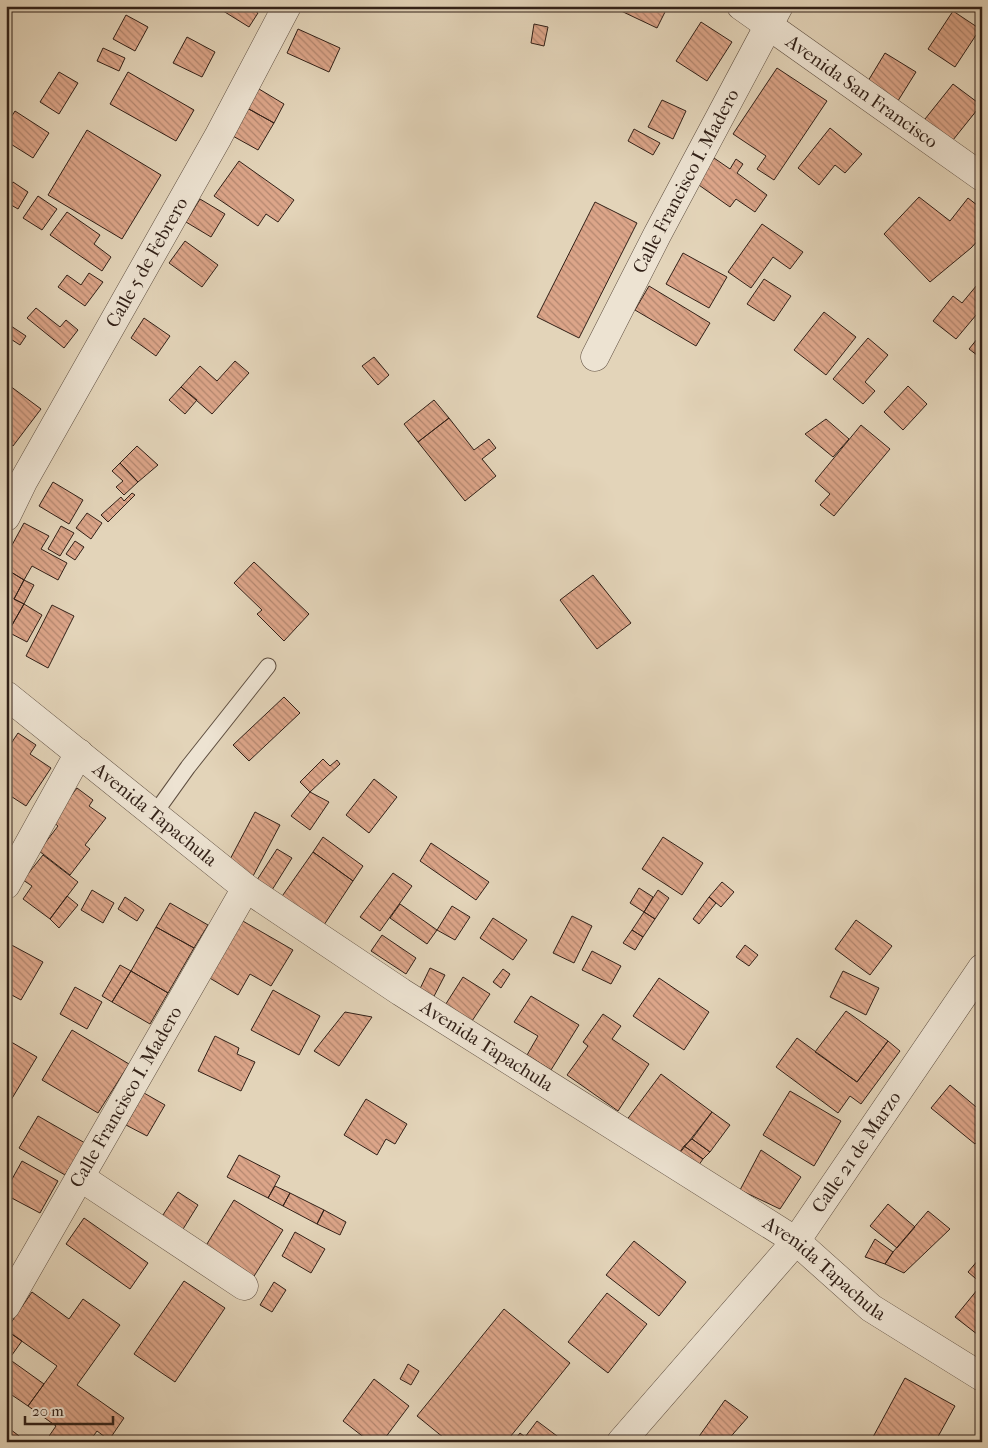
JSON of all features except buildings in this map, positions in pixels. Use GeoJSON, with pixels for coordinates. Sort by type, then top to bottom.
{"type":"FeatureCollection","features":[{"type":"Feature","properties":{"kind":"street","name":"Calle 5 de Febrero"},"geometry":{"type":"LineString","coordinates":[[6,517],[24,480],[218,137],[287,6]]}},
{"type":"Feature","properties":{"kind":"street","name":"Avenida San Francisco"},"geometry":{"type":"LineString","coordinates":[[741,6],[774,16],[982,177]]}},
{"type":"Feature","properties":{"kind":"street","name":"Calle Francisco I. Madero"},"geometry":{"type":"LineString","coordinates":[[595,357],[657,235],[774,16]]}},
{"type":"Feature","properties":{"kind":"street","name":"Avenida Tapachula"},"geometry":{"type":"LineString","coordinates":[[6,695],[246,888],[401,992],[796,1241],[871,1308],[982,1377]]}},
{"type":"Feature","properties":{"kind":"street"},"geometry":{"type":"LineString","coordinates":[[6,885],[79,753]]}},
{"type":"Feature","properties":{"kind":"street","name":"Calle Francisco I. Madero"},"geometry":{"type":"LineString","coordinates":[[6,1306],[246,888]]}},
{"type":"Feature","properties":{"kind":"street","name":"Calle 21 de Marzo"},"geometry":{"type":"LineString","coordinates":[[630,1439],[796,1241],[982,968]]}},
{"type":"Feature","properties":{"kind":"street"},"geometry":{"type":"LineString","coordinates":[[80,1177],[244,1286]]}},
{"type":"Feature","properties":{"kind":"lane"},"geometry":{"type":"LineString","coordinates":[[155,813],[188,767],[268,666]]}}]}
